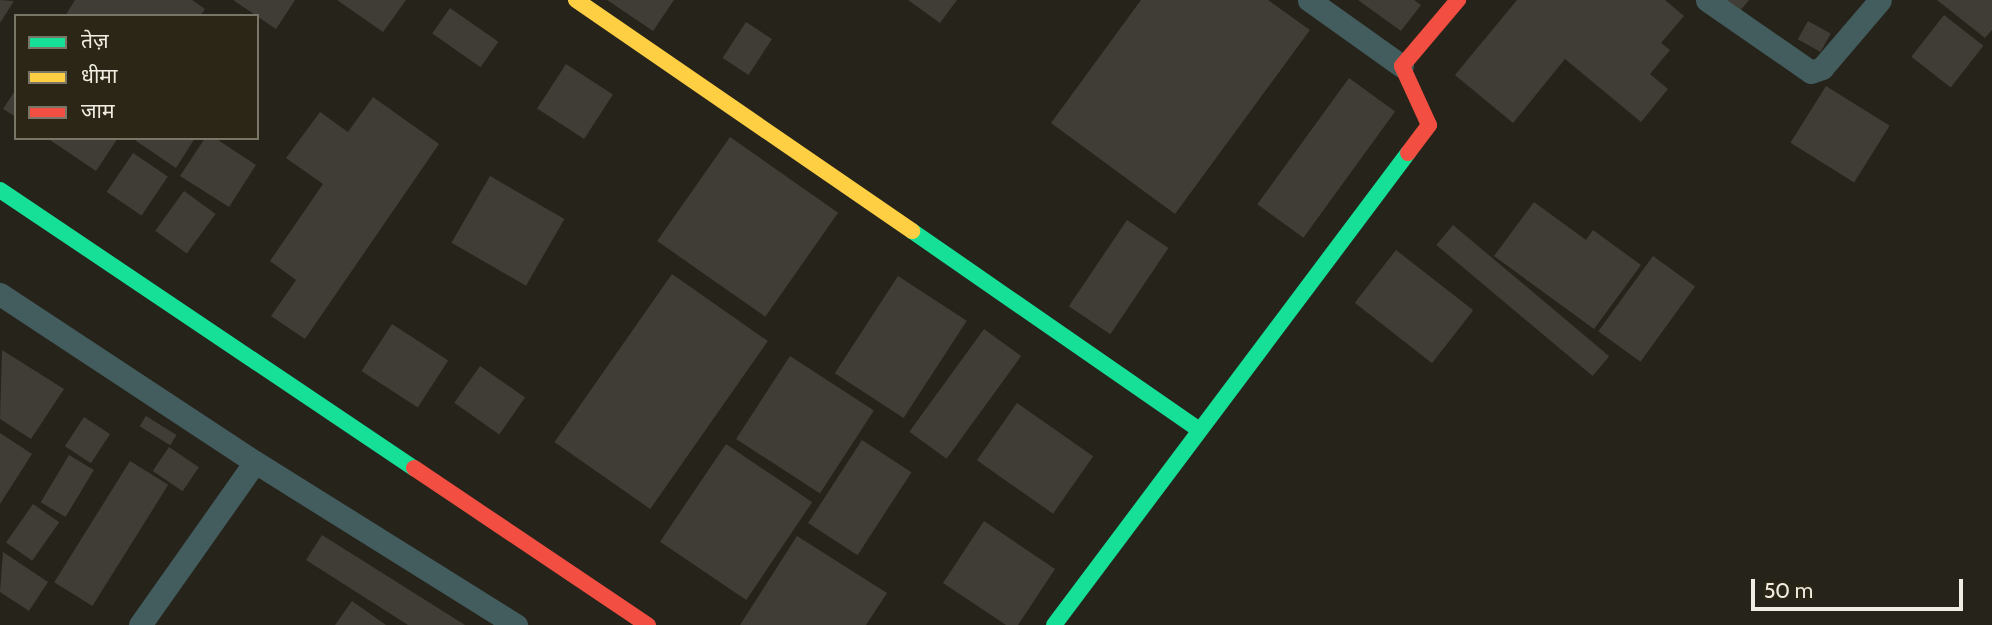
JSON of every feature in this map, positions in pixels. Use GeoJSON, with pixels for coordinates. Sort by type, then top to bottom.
{"type":"FeatureCollection","features":[{"type":"Feature","properties":{"kind":"street"},"geometry":{"type":"LineString","coordinates":[[576,0],[1198,429]]}},
{"type":"Feature","properties":{"kind":"street"},"geometry":{"type":"LineString","coordinates":[[1054,625],[1198,429],[1429,125],[1402,66],[1309,0]]}},
{"type":"Feature","properties":{"kind":"street"},"geometry":{"type":"LineString","coordinates":[[1402,66],[1458,0]]}},
{"type":"Feature","properties":{"kind":"street"},"geometry":{"type":"LineString","coordinates":[[1706,0],[1811,72],[1822,68],[1880,0]]}},
{"type":"Feature","properties":{"kind":"street"},"geometry":{"type":"LineString","coordinates":[[0,190],[648,625]]}},
{"type":"Feature","properties":{"kind":"street"},"geometry":{"type":"LineString","coordinates":[[0,294],[255,462],[516,625]]}},
{"type":"Feature","properties":{"kind":"street"},"geometry":{"type":"LineString","coordinates":[[140,625],[255,462]]}},
{"type":"Feature","properties":{"kind":"building"},"geometry":{"type":"Polygon","coordinates":[[[0,0],[14,1],[0,23],[0,0]]]}},
{"type":"Feature","properties":{"kind":"building"},"geometry":{"type":"Polygon","coordinates":[[[75,0],[192,0],[205,9],[201,14],[66,14],[75,0]]]}},
{"type":"Feature","properties":{"kind":"building"},"geometry":{"type":"Polygon","coordinates":[[[233,0],[295,0],[276,29],[259,18],[259,14],[254,14],[233,0]]]}},
{"type":"Feature","properties":{"kind":"building"},"geometry":{"type":"Polygon","coordinates":[[[337,0],[406,0],[383,32],[337,0]]]}},
{"type":"Feature","properties":{"kind":"building"},"geometry":{"type":"Polygon","coordinates":[[[607,0],[674,0],[653,31],[607,0]]]}},
{"type":"Feature","properties":{"kind":"building"},"geometry":{"type":"Polygon","coordinates":[[[908,0],[957,0],[940,23],[908,0]]]}},
{"type":"Feature","properties":{"kind":"building"},"geometry":{"type":"Polygon","coordinates":[[[1141,0],[1268,0],[1310,30],[1175,214],[1051,123],[1141,0]]]}},
{"type":"Feature","properties":{"kind":"building"},"geometry":{"type":"Polygon","coordinates":[[[1358,0],[1414,0],[1421,5],[1401,31],[1358,0]]]}},
{"type":"Feature","properties":{"kind":"building"},"geometry":{"type":"Polygon","coordinates":[[[1517,0],[1665,0],[1684,16],[1661,43],[1670,50],[1650,74],[1668,89],[1641,122],[1565,59],[1513,123],[1455,75],[1517,0]]]}},
{"type":"Feature","properties":{"kind":"building"},"geometry":{"type":"Polygon","coordinates":[[[1714,0],[1749,0],[1735,17],[1714,0]]]}},
{"type":"Feature","properties":{"kind":"building"},"geometry":{"type":"Polygon","coordinates":[[[1937,0],[1992,0],[1992,30],[1985,38],[1937,0]]]}},
{"type":"Feature","properties":{"kind":"building"},"geometry":{"type":"Polygon","coordinates":[[[450,8],[498,42],[481,67],[432,33],[450,8]]]}},
{"type":"Feature","properties":{"kind":"building"},"geometry":{"type":"Polygon","coordinates":[[[1944,15],[1983,46],[1951,88],[1911,57],[1944,15]]]}},
{"type":"Feature","properties":{"kind":"building"},"geometry":{"type":"Polygon","coordinates":[[[1808,21],[1831,34],[1821,52],[1798,39],[1808,21]]]}},
{"type":"Feature","properties":{"kind":"building"},"geometry":{"type":"Polygon","coordinates":[[[746,22],[772,39],[749,75],[723,58],[746,22]]]}},
{"type":"Feature","properties":{"kind":"building"},"geometry":{"type":"Polygon","coordinates":[[[566,64],[613,94],[584,139],[537,108],[566,64]]]}},
{"type":"Feature","properties":{"kind":"building"},"geometry":{"type":"Polygon","coordinates":[[[1349,78],[1395,112],[1303,238],[1257,204],[1349,78]]]}},
{"type":"Feature","properties":{"kind":"building"},"geometry":{"type":"Polygon","coordinates":[[[1826,86],[1890,126],[1854,183],[1790,143],[1826,86]]]}},
{"type":"Feature","properties":{"kind":"building"},"geometry":{"type":"Polygon","coordinates":[[[14,92],[14,116],[3,109],[14,92]]]}},
{"type":"Feature","properties":{"kind":"building"},"geometry":{"type":"Polygon","coordinates":[[[373,97],[439,144],[305,339],[271,316],[296,280],[270,261],[323,184],[286,158],[320,112],[348,132],[373,97]]]}},
{"type":"Feature","properties":{"kind":"building"},"geometry":{"type":"Polygon","coordinates":[[[730,137],[838,213],[765,317],[657,241],[730,137]]]}},
{"type":"Feature","properties":{"kind":"building"},"geometry":{"type":"Polygon","coordinates":[[[50,140],[117,140],[96,171],[50,140]]]}},
{"type":"Feature","properties":{"kind":"building"},"geometry":{"type":"Polygon","coordinates":[[[137,140],[194,140],[176,168],[137,140]]]}},
{"type":"Feature","properties":{"kind":"building"},"geometry":{"type":"Polygon","coordinates":[[[204,140],[218,140],[256,165],[229,207],[180,176],[204,140]]]}},
{"type":"Feature","properties":{"kind":"building"},"geometry":{"type":"Polygon","coordinates":[[[133,153],[168,176],[142,215],[107,192],[133,153]]]}},
{"type":"Feature","properties":{"kind":"building"},"geometry":{"type":"Polygon","coordinates":[[[490,176],[564,219],[526,286],[452,243],[490,176]]]}},
{"type":"Feature","properties":{"kind":"building"},"geometry":{"type":"Polygon","coordinates":[[[184,191],[216,214],[187,254],[155,231],[184,191]]]}},
{"type":"Feature","properties":{"kind":"building"},"geometry":{"type":"Polygon","coordinates":[[[1534,202],[1586,240],[1593,230],[1641,265],[1594,329],[1494,256],[1534,202]]]}},
{"type":"Feature","properties":{"kind":"building"},"geometry":{"type":"Polygon","coordinates":[[[1127,220],[1168,248],[1110,334],[1069,306],[1127,220]]]}},
{"type":"Feature","properties":{"kind":"building"},"geometry":{"type":"Polygon","coordinates":[[[1453,225],[1609,356],[1593,376],[1436,245],[1453,225]]]}},
{"type":"Feature","properties":{"kind":"building"},"geometry":{"type":"Polygon","coordinates":[[[1396,250],[1473,310],[1432,363],[1355,303],[1396,250]]]}},
{"type":"Feature","properties":{"kind":"building"},"geometry":{"type":"Polygon","coordinates":[[[1653,256],[1695,287],[1640,362],[1598,331],[1653,256]]]}},
{"type":"Feature","properties":{"kind":"building"},"geometry":{"type":"Polygon","coordinates":[[[672,274],[768,341],[650,509],[554,442],[672,274]]]}},
{"type":"Feature","properties":{"kind":"building"},"geometry":{"type":"Polygon","coordinates":[[[898,276],[967,321],[904,418],[835,373],[898,276]]]}},
{"type":"Feature","properties":{"kind":"building"},"geometry":{"type":"Polygon","coordinates":[[[392,324],[448,360],[418,407],[362,371],[392,324]]]}},
{"type":"Feature","properties":{"kind":"building"},"geometry":{"type":"Polygon","coordinates":[[[984,329],[1021,356],[947,459],[909,432],[984,329]]]}},
{"type":"Feature","properties":{"kind":"building"},"geometry":{"type":"Polygon","coordinates":[[[2,350],[64,389],[31,439],[0,419],[2,350]]]}},
{"type":"Feature","properties":{"kind":"building"},"geometry":{"type":"Polygon","coordinates":[[[790,356],[874,410],[820,493],[736,439],[790,356]]]}},
{"type":"Feature","properties":{"kind":"building"},"geometry":{"type":"Polygon","coordinates":[[[480,366],[525,398],[499,434],[454,403],[480,366]]]}},
{"type":"Feature","properties":{"kind":"building"},"geometry":{"type":"Polygon","coordinates":[[[1017,403],[1093,456],[1053,514],[977,460],[1017,403]]]}},
{"type":"Feature","properties":{"kind":"building"},"geometry":{"type":"Polygon","coordinates":[[[146,416],[177,435],[170,445],[140,426],[146,416]]]}},
{"type":"Feature","properties":{"kind":"building"},"geometry":{"type":"Polygon","coordinates":[[[84,417],[110,434],[91,463],[65,446],[84,417]]]}},
{"type":"Feature","properties":{"kind":"building"},"geometry":{"type":"Polygon","coordinates":[[[0,433],[32,454],[0,504],[0,433]]]}},
{"type":"Feature","properties":{"kind":"building"},"geometry":{"type":"Polygon","coordinates":[[[862,440],[911,472],[858,555],[808,523],[862,440]]]}},
{"type":"Feature","properties":{"kind":"building"},"geometry":{"type":"Polygon","coordinates":[[[726,444],[812,502],[746,600],[660,542],[726,444]]]}},
{"type":"Feature","properties":{"kind":"building"},"geometry":{"type":"Polygon","coordinates":[[[169,447],[199,467],[183,491],[153,471],[169,447]]]}},
{"type":"Feature","properties":{"kind":"building"},"geometry":{"type":"Polygon","coordinates":[[[69,455],[94,470],[66,517],[41,502],[69,455]]]}},
{"type":"Feature","properties":{"kind":"building"},"geometry":{"type":"Polygon","coordinates":[[[130,461],[168,485],[92,606],[54,582],[130,461]]]}},
{"type":"Feature","properties":{"kind":"building"},"geometry":{"type":"Polygon","coordinates":[[[33,504],[59,522],[32,561],[6,543],[33,504]]]}},
{"type":"Feature","properties":{"kind":"building"},"geometry":{"type":"Polygon","coordinates":[[[984,521],[1055,569],[1018,625],[1006,625],[943,583],[984,521]]]}},
{"type":"Feature","properties":{"kind":"building"},"geometry":{"type":"Polygon","coordinates":[[[322,535],[465,625],[408,625],[306,560],[322,535]]]}},
{"type":"Feature","properties":{"kind":"building"},"geometry":{"type":"Polygon","coordinates":[[[797,536],[887,593],[866,625],[740,625],[797,536]]]}},
{"type":"Feature","properties":{"kind":"building"},"geometry":{"type":"Polygon","coordinates":[[[3,552],[48,582],[29,611],[0,592],[3,552]]]}},
{"type":"Feature","properties":{"kind":"building"},"geometry":{"type":"Polygon","coordinates":[[[352,601],[386,625],[335,625],[352,601]]]}},
{"type":"Feature","properties":{"kind":"traffic: fast"},"geometry":{"type":"LineString","coordinates":[[1054,625],[1408,153]]}},
{"type":"Feature","properties":{"kind":"traffic: fast"},"geometry":{"type":"LineString","coordinates":[[0,190],[414,468]]}},
{"type":"Feature","properties":{"kind":"traffic: fast"},"geometry":{"type":"LineString","coordinates":[[912,231],[1198,429]]}},
{"type":"Feature","properties":{"kind":"traffic: slow"},"geometry":{"type":"LineString","coordinates":[[576,0],[912,231]]}},
{"type":"Feature","properties":{"kind":"traffic: jam"},"geometry":{"type":"LineString","coordinates":[[1408,153],[1429,125],[1402,66],[1458,0]]}},
{"type":"Feature","properties":{"kind":"traffic: jam"},"geometry":{"type":"LineString","coordinates":[[414,468],[648,625]]}}]}
